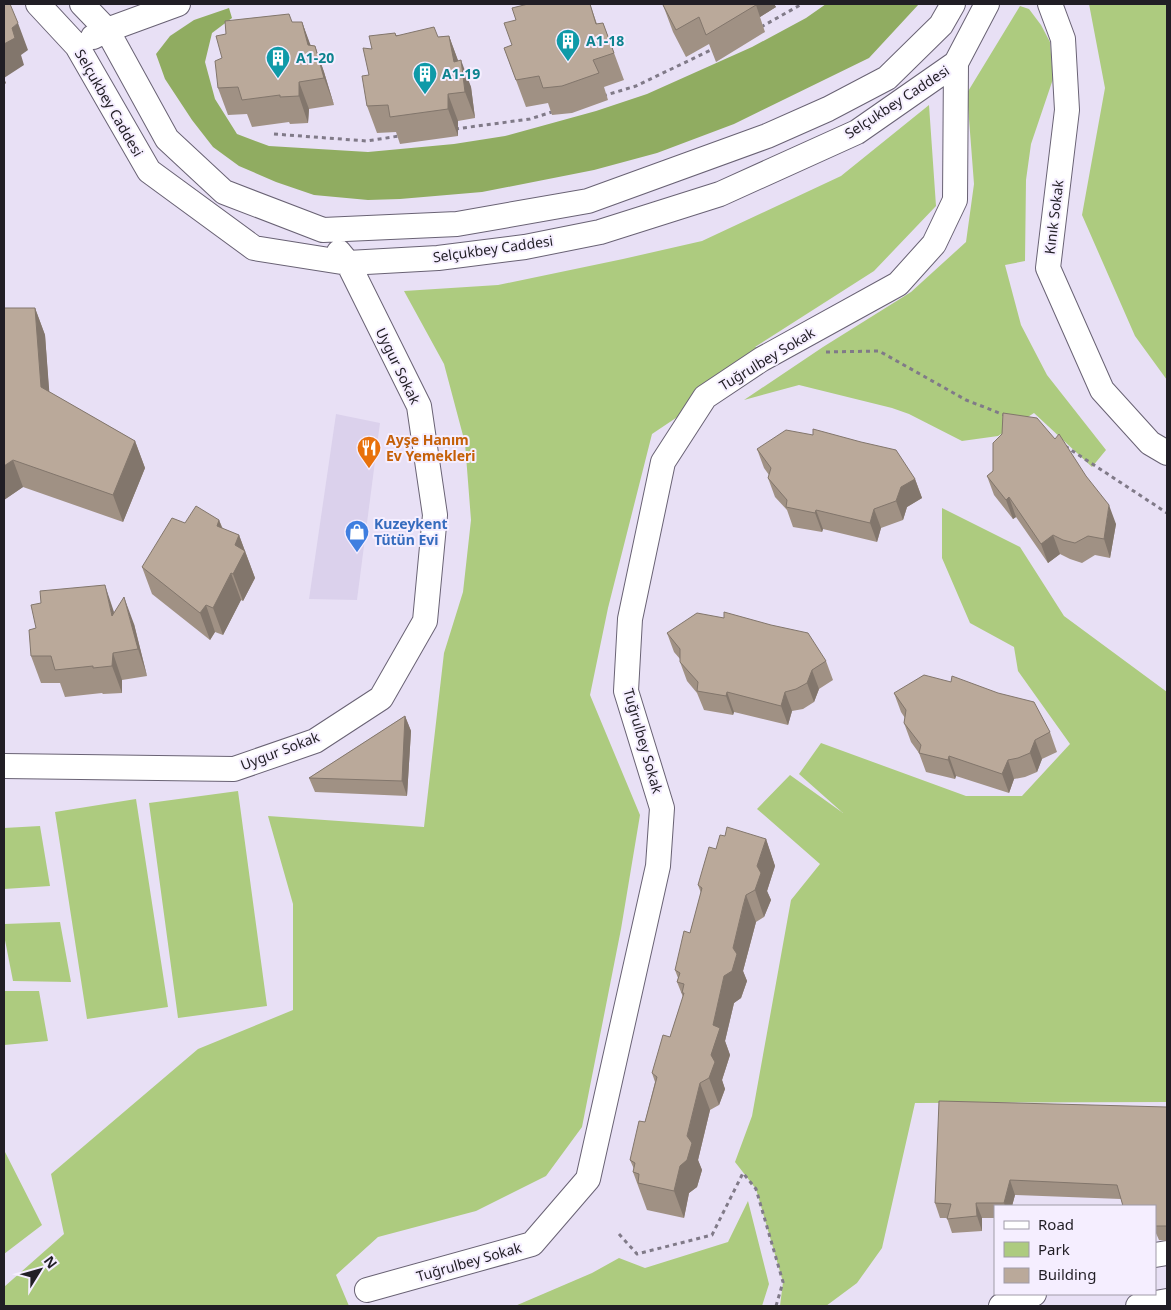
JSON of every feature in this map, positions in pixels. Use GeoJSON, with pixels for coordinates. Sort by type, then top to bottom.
{"type":"FeatureCollection","features":[{"type":"Feature","properties":{"kind":"street","name":"Selçukbey Caddesi"},"geometry":{"type":"LineString","coordinates":[[38,4],[76,46],[149,171],[254,248],[348,264],[438,258],[525,247],[600,232],[720,194],[857,132],[956,63],[987,4]]}},
{"type":"Feature","properties":{"kind":"street","name":"Selçukbey Caddesi"},"geometry":{"type":"LineString","coordinates":[[82,4],[107,30],[167,139],[174,146],[224,192],[323,230],[457,224],[588,201],[767,136],[828,109],[886,78],[941,25],[953,4]]}},
{"type":"Feature","properties":{"kind":"street"},"geometry":{"type":"LineString","coordinates":[[76,46],[107,30],[178,4]]}},
{"type":"Feature","properties":{"kind":"street","name":"Kınık Sokak"},"geometry":{"type":"LineString","coordinates":[[1050,4],[1063,39],[1067,110],[1048,268],[1102,390],[1150,443],[1167,453]]}},
{"type":"Feature","properties":{"kind":"street","name":"Tuğrulbey Sokak"},"geometry":{"type":"LineString","coordinates":[[367,1290],[532,1244],[588,1179],[658,866],[662,808],[626,691],[630,619],[662,462],[704,397],[762,359],[898,284],[934,244],[955,200],[956,63]]}},
{"type":"Feature","properties":{"kind":"street","name":"Uygur Sokak"},"geometry":{"type":"LineString","coordinates":[[4,766],[234,769],[315,741],[381,698],[425,622],[435,515],[419,406],[348,264],[323,230]]}},
{"type":"Feature","properties":{"kind":"street"},"geometry":{"type":"LineString","coordinates":[[1001,1306],[1031,1295]]}},
{"type":"Feature","properties":{"kind":"street"},"geometry":{"type":"LineString","coordinates":[[1138,1306],[1167,1301]]}},
{"type":"Feature","properties":{"kind":"path"},"geometry":{"type":"LineString","coordinates":[[754,30],[802,4]]}},
{"type":"Feature","properties":{"kind":"path"},"geometry":{"type":"LineString","coordinates":[[601,97],[636,86],[718,47]]}},
{"type":"Feature","properties":{"kind":"path"},"geometry":{"type":"LineString","coordinates":[[454,129],[530,118],[557,110]]}},
{"type":"Feature","properties":{"kind":"path"},"geometry":{"type":"LineString","coordinates":[[274,134],[367,141],[405,136]]}},
{"type":"Feature","properties":{"kind":"path"},"geometry":{"type":"LineString","coordinates":[[821,352],[879,351],[966,400],[1010,417]]}},
{"type":"Feature","properties":{"kind":"path"},"geometry":{"type":"LineString","coordinates":[[1061,443],[1167,512]]}},
{"type":"Feature","properties":{"kind":"path"},"geometry":{"type":"LineString","coordinates":[[619,1234],[637,1254],[712,1235],[743,1173],[756,1189],[783,1282],[776,1306]]}},
{"type":"Feature","properties":{"kind":"shaded area"},"geometry":{"type":"Polygon","coordinates":[[[336,414],[380,423],[357,600],[309,599],[336,414]]]}},
{"type":"Feature","properties":{"kind":"green space"},"geometry":{"type":"Polygon","coordinates":[[[826,4],[919,4],[869,58],[734,124],[657,153],[594,170],[482,192],[400,199],[368,200],[314,195],[276,182],[239,166],[213,147],[192,120],[165,79],[156,54],[170,36],[194,20],[229,8],[232,18],[212,33],[205,62],[215,99],[237,134],[269,146],[368,152],[454,144],[505,136],[596,111],[647,94],[752,47],[806,18],[826,4]]]}},
{"type":"Feature","properties":{"kind":"green space"},"geometry":{"type":"Polygon","coordinates":[[[1089,4],[1167,4],[1167,380],[1135,336],[1082,215],[1105,88],[1089,4]]]}},
{"type":"Feature","properties":{"kind":"green space"},"geometry":{"type":"Polygon","coordinates":[[[1020,6],[1029,9],[1041,25],[1050,42],[1053,79],[1031,144],[1026,180],[1025,261],[1005,265],[1021,325],[1047,375],[1106,450],[1092,467],[1034,413],[998,436],[962,441],[909,414],[892,408],[799,385],[744,400],[823,347],[911,292],[966,242],[974,184],[967,93],[1020,6]]]}},
{"type":"Feature","properties":{"kind":"green space"},"geometry":{"type":"Polygon","coordinates":[[[929,105],[936,206],[874,271],[755,347],[773,353],[652,434],[608,608],[590,695],[640,815],[621,929],[582,1127],[546,1176],[476,1211],[378,1237],[336,1275],[349,1306],[4,1306],[4,1287],[64,1234],[51,1174],[198,1049],[293,1010],[293,904],[268,816],[424,827],[444,653],[463,592],[471,520],[465,443],[444,364],[404,291],[498,285],[702,241],[841,176],[929,105]]]}},
{"type":"Feature","properties":{"kind":"green space"},"geometry":{"type":"Polygon","coordinates":[[[942,508],[1020,547],[1064,616],[1167,692],[1167,1102],[915,1103],[882,1248],[857,1283],[826,1306],[780,1306],[783,1282],[756,1189],[735,1162],[752,1116],[791,900],[820,864],[757,809],[790,775],[843,813],[799,774],[821,743],[966,796],[1022,796],[1070,744],[1018,671],[1014,647],[970,623],[942,558],[942,508]]]}},
{"type":"Feature","properties":{"kind":"green space"},"geometry":{"type":"Polygon","coordinates":[[[238,791],[267,1006],[178,1018],[149,803],[238,791]]]}},
{"type":"Feature","properties":{"kind":"green space"},"geometry":{"type":"Polygon","coordinates":[[[136,799],[168,1007],[87,1019],[55,812],[136,799]]]}},
{"type":"Feature","properties":{"kind":"green space"},"geometry":{"type":"Polygon","coordinates":[[[40,826],[50,886],[4,889],[4,828],[40,826]]]}},
{"type":"Feature","properties":{"kind":"green space"},"geometry":{"type":"Polygon","coordinates":[[[60,922],[71,982],[13,981],[4,935],[4,924],[60,922]]]}},
{"type":"Feature","properties":{"kind":"green space"},"geometry":{"type":"Polygon","coordinates":[[[4,991],[39,991],[48,1041],[4,1045],[4,991]]]}},
{"type":"Feature","properties":{"kind":"green space"},"geometry":{"type":"Polygon","coordinates":[[[4,1150],[42,1225],[4,1254],[4,1150]]]}},
{"type":"Feature","properties":{"kind":"green space"},"geometry":{"type":"Polygon","coordinates":[[[748,1201],[769,1284],[762,1306],[515,1306],[592,1273],[619,1258],[645,1268],[728,1242],[748,1201]]]}},
{"type":"Feature","properties":{"kind":"building"},"geometry":{"type":"Polygon","coordinates":[[[4,4],[10,4],[18,23],[12,28],[15,38],[4,44],[4,4]]]}},
{"type":"Feature","properties":{"kind":"building","name":"A1-18"},"geometry":{"type":"Polygon","coordinates":[[[528,4],[590,4],[596,24],[603,23],[614,53],[593,60],[599,73],[562,86],[543,88],[539,76],[516,80],[504,48],[512,45],[504,23],[516,20],[512,8],[528,4]]]}},
{"type":"Feature","properties":{"kind":"building"},"geometry":{"type":"Polygon","coordinates":[[[664,4],[756,5],[706,35],[699,17],[676,30],[664,4]]]}},
{"type":"Feature","properties":{"kind":"building"},"geometry":{"type":"Polygon","coordinates":[[[289,14],[292,22],[302,22],[308,45],[315,46],[324,78],[299,82],[299,96],[280,97],[280,95],[242,100],[238,87],[218,88],[215,61],[222,58],[216,36],[226,34],[225,21],[289,14]]]}},
{"type":"Feature","properties":{"kind":"building"},"geometry":{"type":"Polygon","coordinates":[[[434,27],[438,37],[449,36],[454,62],[461,60],[465,92],[448,94],[448,109],[390,117],[388,105],[367,106],[362,76],[369,75],[363,48],[372,49],[369,36],[395,33],[396,36],[434,27]]]}},
{"type":"Feature","properties":{"kind":"building"},"geometry":{"type":"Polygon","coordinates":[[[4,308],[35,308],[41,387],[135,441],[113,495],[13,460],[4,466],[4,308]]]}},
{"type":"Feature","properties":{"kind":"building"},"geometry":{"type":"Polygon","coordinates":[[[1003,413],[1037,418],[1055,439],[1059,434],[1086,476],[1109,505],[1104,539],[1088,536],[1075,543],[1053,535],[1041,544],[1009,497],[1006,500],[987,476],[993,471],[993,443],[1002,434],[1003,413]]]}},
{"type":"Feature","properties":{"kind":"building"},"geometry":{"type":"Polygon","coordinates":[[[813,429],[896,450],[915,479],[901,487],[896,501],[874,509],[870,523],[816,510],[815,513],[786,507],[787,500],[768,478],[771,468],[757,449],[786,430],[813,435],[813,429]]]}},
{"type":"Feature","properties":{"kind":"building"},"geometry":{"type":"Polygon","coordinates":[[[196,506],[219,520],[217,526],[239,535],[235,545],[245,551],[213,608],[206,605],[200,613],[142,567],[172,518],[185,523],[196,506]]]}},
{"type":"Feature","properties":{"kind":"building"},"geometry":{"type":"Polygon","coordinates":[[[105,585],[112,616],[124,597],[138,649],[113,653],[112,666],[93,668],[93,666],[55,670],[51,656],[31,656],[29,630],[36,628],[31,605],[41,603],[40,591],[105,585]]]}},
{"type":"Feature","properties":{"kind":"building"},"geometry":{"type":"Polygon","coordinates":[[[724,612],[808,633],[826,661],[812,670],[807,683],[785,692],[781,706],[727,692],[726,696],[697,691],[698,682],[680,662],[680,649],[667,633],[697,613],[724,618],[724,612]]]}},
{"type":"Feature","properties":{"kind":"building"},"geometry":{"type":"Polygon","coordinates":[[[924,675],[951,682],[952,676],[998,693],[1034,702],[1050,732],[1035,740],[1030,753],[1008,760],[1002,774],[949,756],[948,760],[919,753],[921,745],[904,723],[906,710],[894,693],[924,675]]]}},
{"type":"Feature","properties":{"kind":"building"},"geometry":{"type":"Polygon","coordinates":[[[405,716],[402,781],[309,778],[405,716]]]}},
{"type":"Feature","properties":{"kind":"building"},"geometry":{"type":"Polygon","coordinates":[[[727,827],[766,839],[757,866],[761,873],[755,890],[746,895],[743,906],[733,948],[737,954],[732,971],[724,976],[713,1025],[720,1028],[711,1055],[715,1062],[709,1078],[700,1083],[687,1136],[692,1143],[687,1160],[680,1166],[674,1191],[638,1183],[639,1174],[633,1172],[635,1163],[630,1160],[639,1121],[645,1122],[657,1077],[652,1073],[663,1035],[670,1037],[684,993],[682,993],[684,984],[677,982],[680,973],[675,970],[684,931],[690,933],[702,888],[698,885],[709,847],[716,849],[720,835],[725,836],[727,827]]]}},
{"type":"Feature","properties":{"kind":"building"},"geometry":{"type":"Polygon","coordinates":[[[939,1101],[1167,1107],[1167,1226],[1156,1226],[1156,1205],[1123,1205],[1117,1185],[1010,1180],[1004,1203],[976,1203],[977,1216],[947,1219],[951,1204],[935,1203],[939,1101]]]}},
{"type":"Feature","properties":{"kind":"place","name":"A1-18"},"geometry":{"type":"Point","coordinates":[568,62]}},
{"type":"Feature","properties":{"kind":"place","name":"A1-20"},"geometry":{"type":"Point","coordinates":[278,79]}},
{"type":"Feature","properties":{"kind":"place","name":"A1-19"},"geometry":{"type":"Point","coordinates":[425,95]}},
{"type":"Feature","properties":{"kind":"place","name":"Ayşe Hanım Ev Yemekleri"},"geometry":{"type":"Point","coordinates":[369,469]}},
{"type":"Feature","properties":{"kind":"place","name":"Kuzeykent Tütün Evi"},"geometry":{"type":"Point","coordinates":[357,553]}}]}
